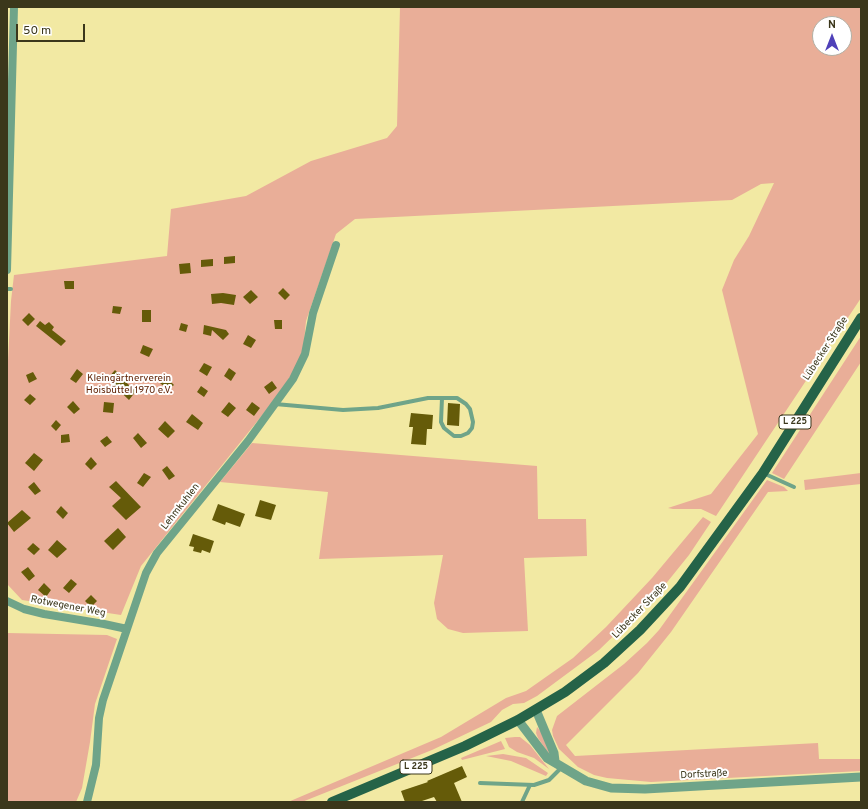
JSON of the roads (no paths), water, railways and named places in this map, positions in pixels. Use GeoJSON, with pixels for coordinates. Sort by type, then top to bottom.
{"type":"FeatureCollection","features":[{"type":"Feature","properties":{"kind":"main road","name":"Lübecker Straße"},"geometry":{"type":"LineString","coordinates":[[332,802],[465,746],[518,720],[565,692],[604,663],[651,619],[689,575],[763,473],[861,318]]}},
{"type":"Feature","properties":{"kind":"street"},"geometry":{"type":"LineString","coordinates":[[7,270],[14,7]]}},
{"type":"Feature","properties":{"kind":"street","name":"Lehmkuhlen"},"geometry":{"type":"LineString","coordinates":[[87,802],[96,765],[101,708],[144,578],[157,553],[248,440],[288,387],[301,365],[307,346],[313,313],[336,245]]}},
{"type":"Feature","properties":{"kind":"street","name":"Rotwegener Weg"},"geometry":{"type":"LineString","coordinates":[[7,600],[24,609],[44,614],[127,629]]}},
{"type":"Feature","properties":{"kind":"street"},"geometry":{"type":"LineString","coordinates":[[536,710],[558,764]]}},
{"type":"Feature","properties":{"kind":"street","name":"Dorfstraße"},"geometry":{"type":"LineString","coordinates":[[518,720],[547,758],[586,781],[611,788],[636,790],[861,777]]}},
{"type":"Feature","properties":{"kind":"lane"},"geometry":{"type":"LineString","coordinates":[[275,404],[343,410],[378,408],[410,401],[442,398],[457,398],[466,404],[470,409],[473,422],[472,428],[468,433],[461,436],[454,436],[444,428],[441,422],[442,398]]}},
{"type":"Feature","properties":{"kind":"lane"},"geometry":{"type":"LineString","coordinates":[[763,473],[794,487]]}},
{"type":"Feature","properties":{"kind":"lane"},"geometry":{"type":"LineString","coordinates":[[480,782],[530,785],[549,780],[558,764]]}},
{"type":"Feature","properties":{"kind":"lane"},"geometry":{"type":"LineString","coordinates":[[522,802],[530,785]]}},
{"type":"Feature","properties":{"kind":"park label","name":"Kleingärtnerverein Hoisbüttel 1970 e.V."},"geometry":{"type":"Point","coordinates":[129,384]}}]}
